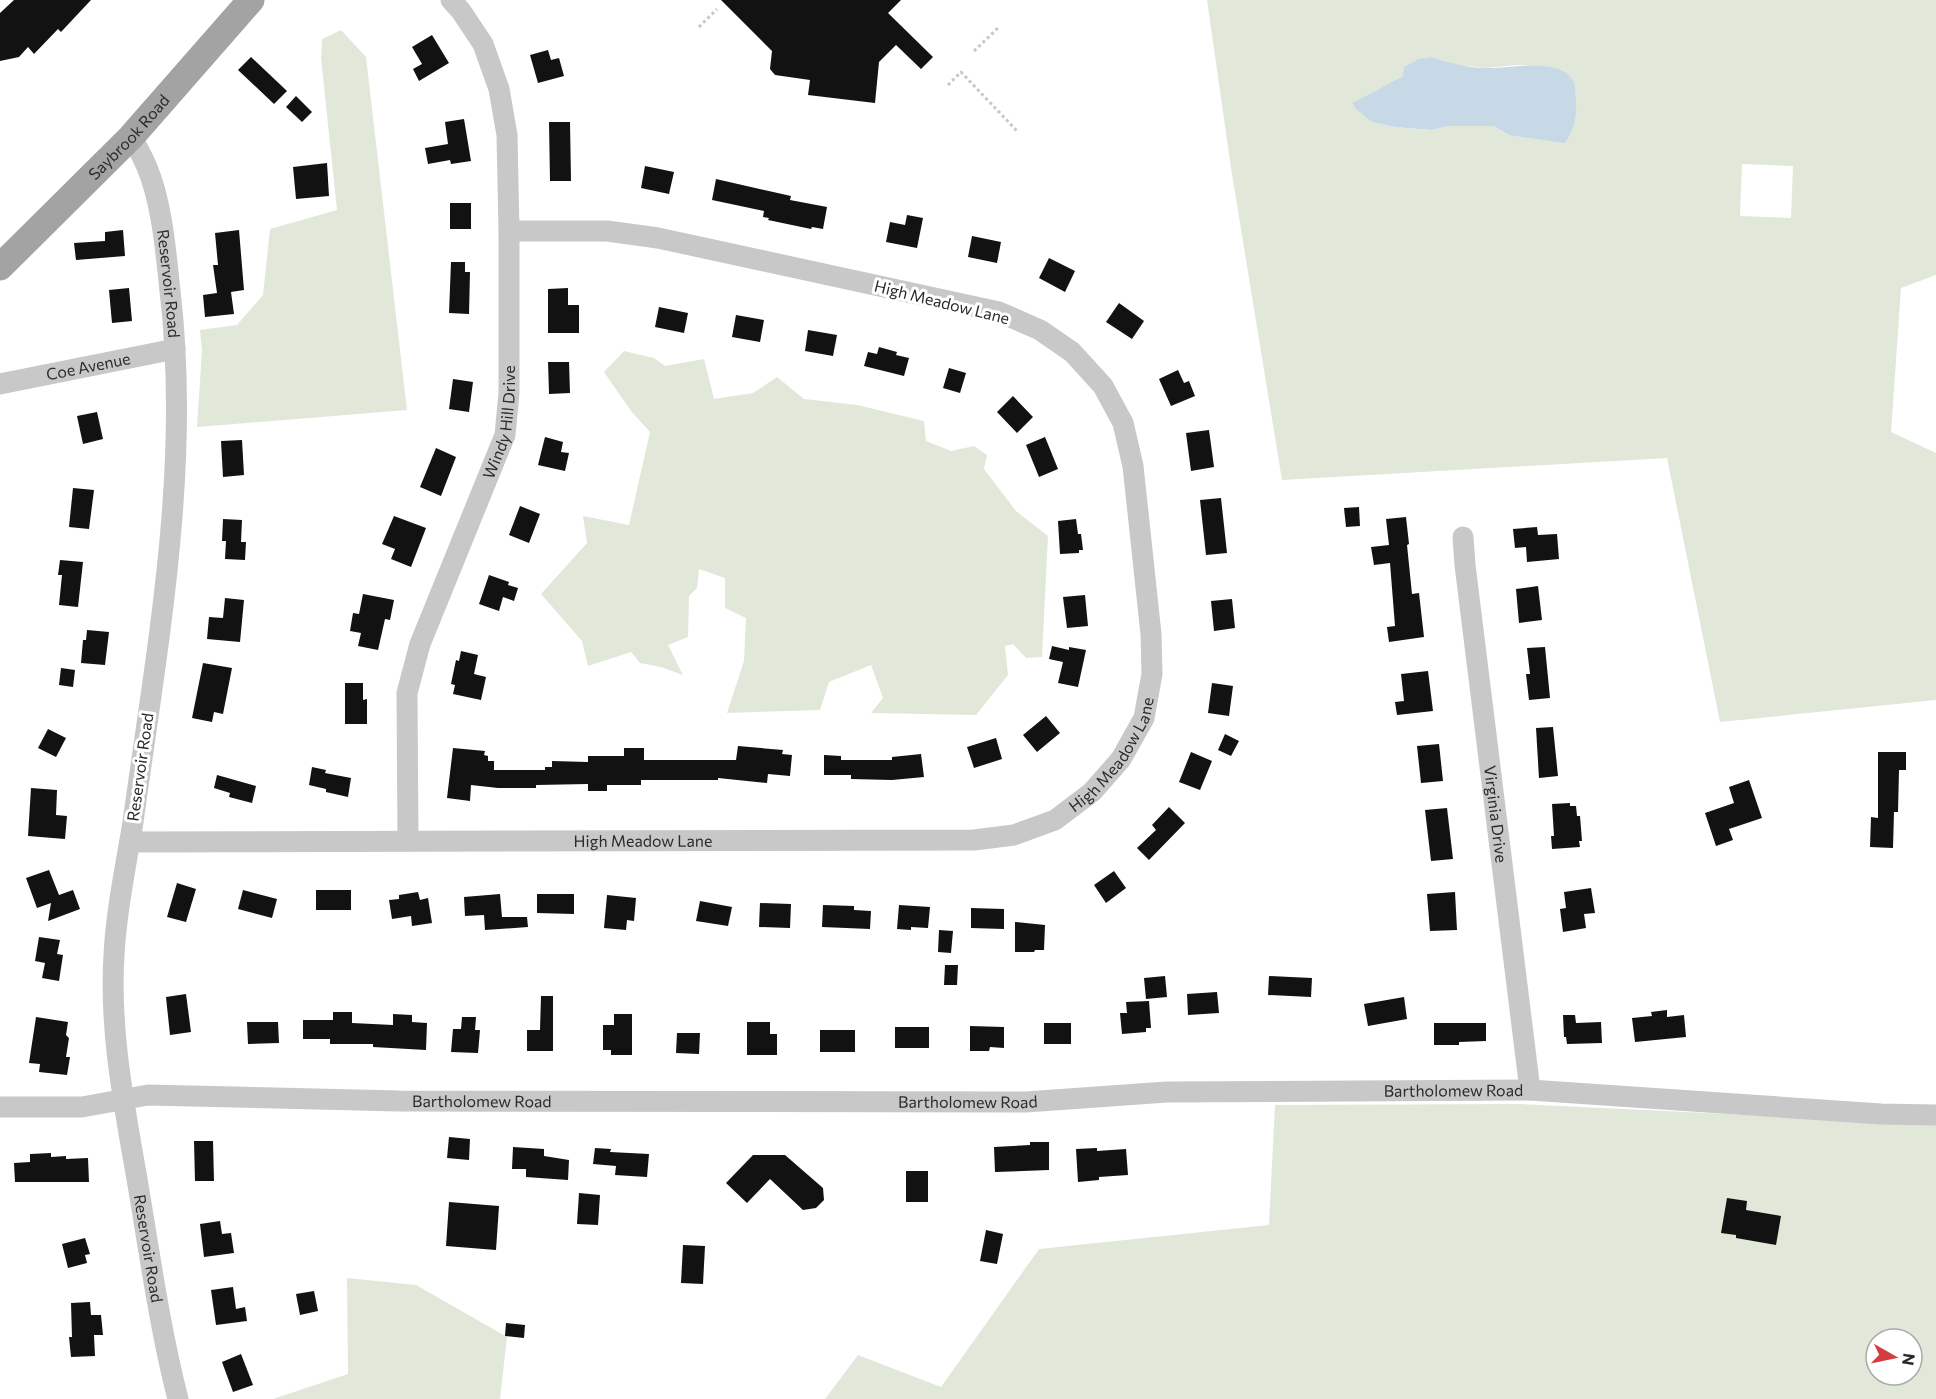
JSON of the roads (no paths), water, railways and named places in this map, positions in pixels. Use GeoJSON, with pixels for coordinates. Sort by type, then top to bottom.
{"type":"FeatureCollection","features":[{"type":"Feature","properties":{"kind":"main road","name":"Saybrook Road"},"geometry":{"type":"LineString","coordinates":[[0,267],[43,227],[131,137],[251,0]]}},
{"type":"Feature","properties":{"kind":"street","name":"Windy Hill Drive"},"geometry":{"type":"LineString","coordinates":[[408,841],[407,693],[420,644],[505,435],[509,393],[507,135],[499,89],[483,44],[451,0]]}},
{"type":"Feature","properties":{"kind":"street","name":"Reservoir Road"},"geometry":{"type":"LineString","coordinates":[[131,137],[146,165],[155,196],[166,256],[176,349],[176,448],[158,635],[114,954],[114,1010],[124,1101],[166,1354],[178,1399]]}},
{"type":"Feature","properties":{"kind":"street","name":"High Meadow Lane"},"geometry":{"type":"LineString","coordinates":[[130,842],[974,840],[1014,834],[1055,820],[1092,792],[1121,759],[1144,718],[1152,674],[1151,634],[1133,466],[1123,423],[1103,386],[1072,352],[1040,330],[999,312],[658,238],[607,231],[509,231]]}},
{"type":"Feature","properties":{"kind":"street","name":"Coe Avenue"},"geometry":{"type":"LineString","coordinates":[[0,384],[176,349]]}},
{"type":"Feature","properties":{"kind":"street","name":"Virginia Drive"},"geometry":{"type":"LineString","coordinates":[[1464,537],[1466,577],[1530,1090]]}},
{"type":"Feature","properties":{"kind":"street","name":"Bartholomew Road"},"geometry":{"type":"LineString","coordinates":[[0,1107],[82,1107],[148,1095],[399,1101],[1026,1102],[1167,1092],[1530,1090],[1881,1114],[1936,1115]]}},
{"type":"Feature","properties":{"kind":"water"},"geometry":{"type":"Polygon","coordinates":[[[1432,57],[1472,67],[1546,66],[1566,73],[1573,81],[1575,88],[1576,106],[1571,133],[1565,143],[1509,135],[1493,126],[1448,126],[1432,130],[1395,127],[1372,122],[1355,108],[1352,103],[1403,76],[1404,67],[1419,59],[1432,57]]]}}]}
